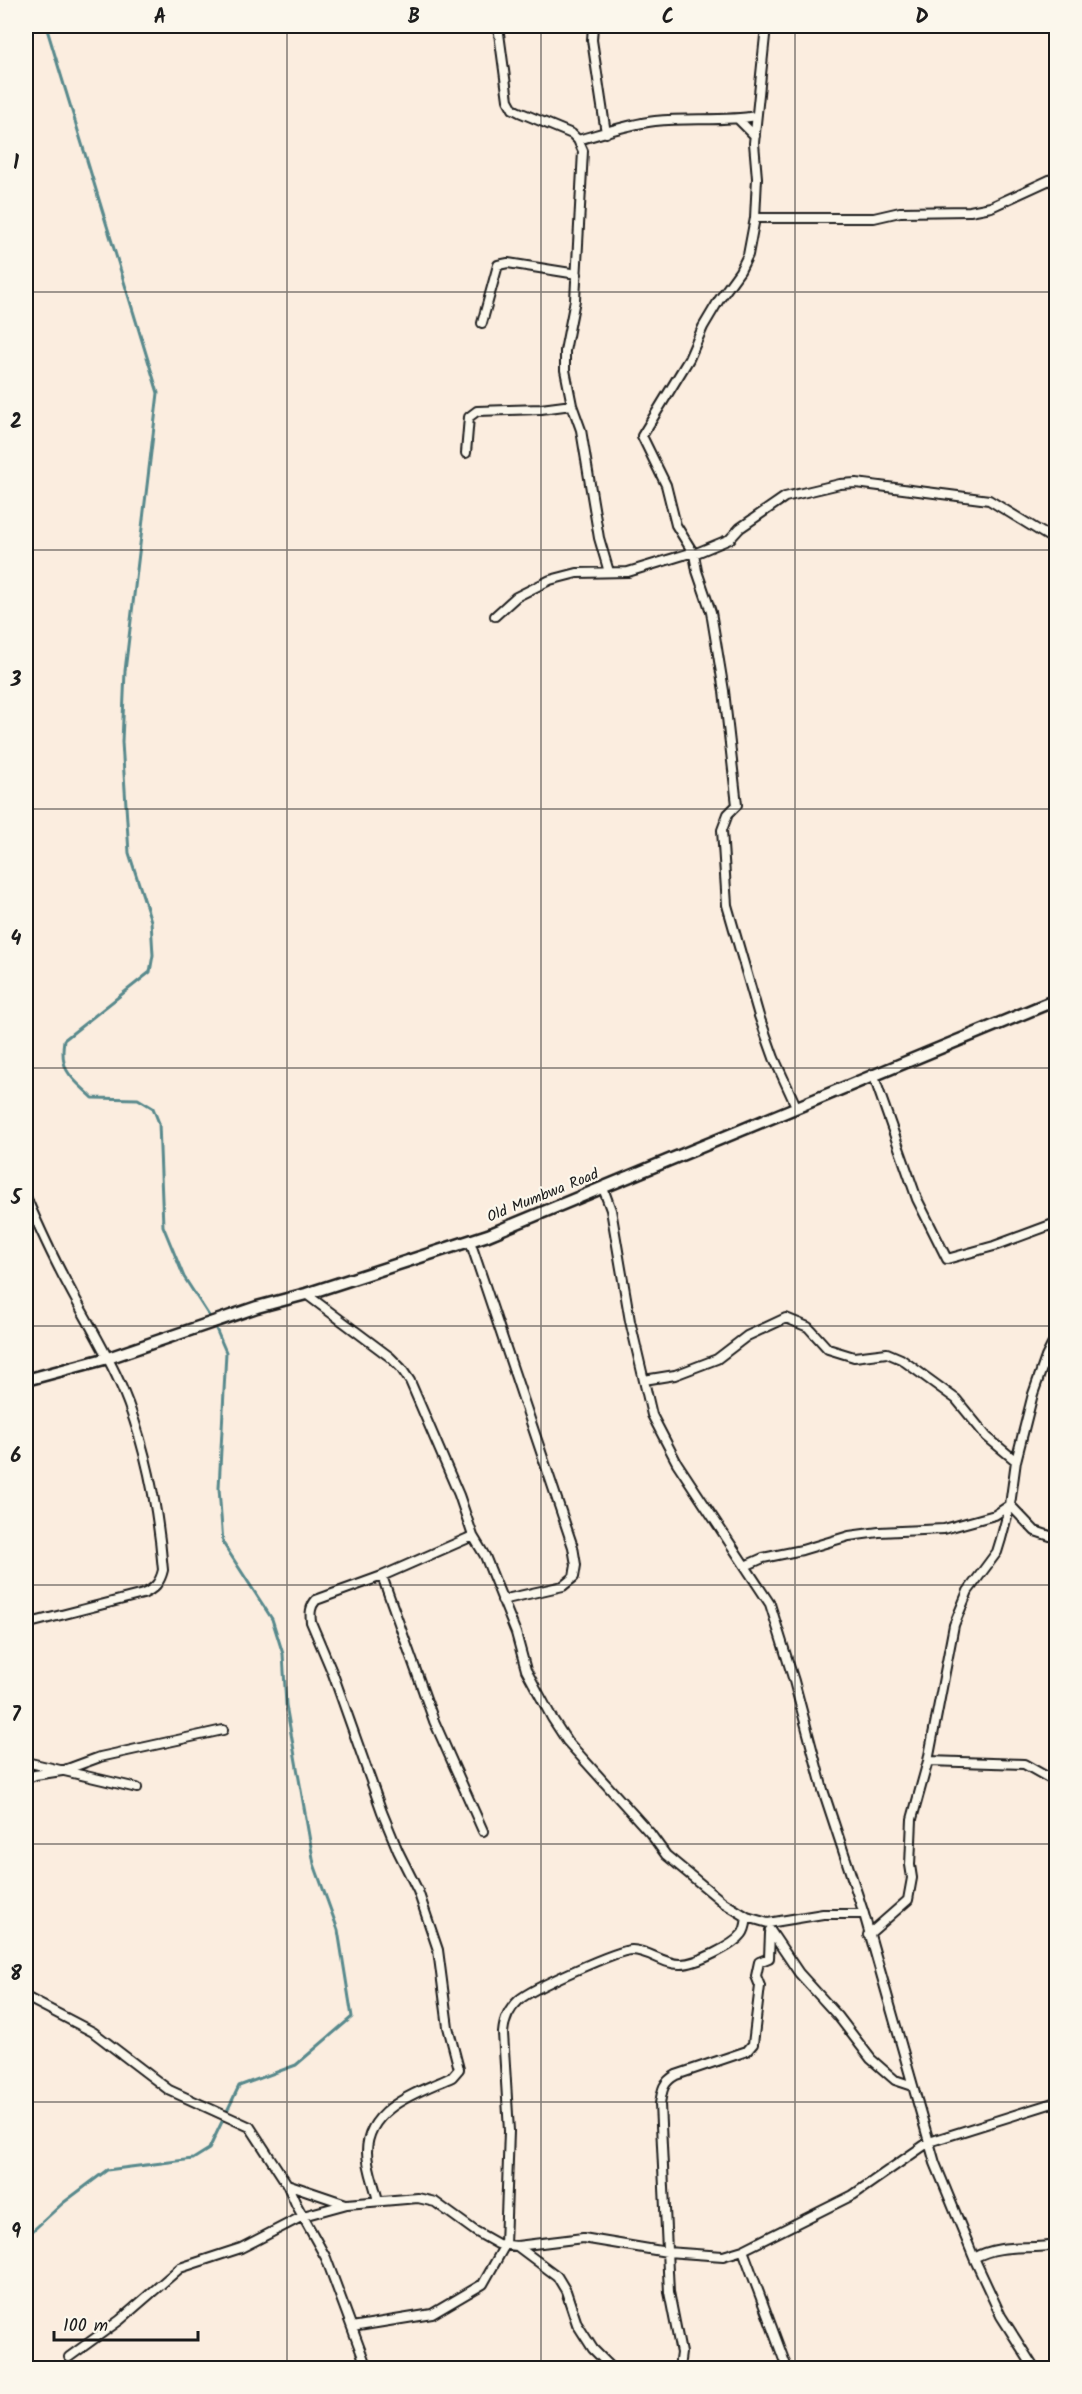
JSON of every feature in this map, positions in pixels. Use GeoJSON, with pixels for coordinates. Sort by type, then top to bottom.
{"type":"FeatureCollection","features":[{"type":"Feature","properties":{"kind":"main road","name":"Old Mumbwa Road"},"geometry":{"type":"LineString","coordinates":[[26,1380],[108,1358],[257,1307],[306,1294],[470,1241],[1056,1000]]}},
{"type":"Feature","properties":{"kind":"street"},"geometry":{"type":"LineString","coordinates":[[498,26],[508,100],[513,110],[572,134],[583,151],[575,300],[565,351],[565,370],[572,405],[581,430],[589,488],[599,538],[609,572]]}},
{"type":"Feature","properties":{"kind":"street"},"geometry":{"type":"LineString","coordinates":[[593,26],[592,40],[606,133]]}},
{"type":"Feature","properties":{"kind":"street"},"geometry":{"type":"LineString","coordinates":[[766,26],[756,116],[755,218],[748,255],[703,327],[689,359],[642,436],[666,485],[676,525],[694,554],[697,571],[711,612],[724,691],[737,805],[728,814],[722,830],[727,905],[759,1017],[796,1107]]}},
{"type":"Feature","properties":{"kind":"street"},"geometry":{"type":"LineString","coordinates":[[578,140],[652,121],[697,117],[738,119],[756,116]]}},
{"type":"Feature","properties":{"kind":"street"},"geometry":{"type":"LineString","coordinates":[[738,119],[755,136]]}},
{"type":"Feature","properties":{"kind":"street"},"geometry":{"type":"LineString","coordinates":[[755,218],[874,218],[900,212],[970,211],[991,207],[1056,177]]}},
{"type":"Feature","properties":{"kind":"street"},"geometry":{"type":"LineString","coordinates":[[482,323],[498,265],[508,263],[577,274]]}},
{"type":"Feature","properties":{"kind":"street"},"geometry":{"type":"LineString","coordinates":[[466,453],[469,417],[477,411],[541,409],[572,405]]}},
{"type":"Feature","properties":{"kind":"street"},"geometry":{"type":"LineString","coordinates":[[495,616],[516,597],[550,579],[577,573],[628,572],[687,554],[694,554],[730,539],[740,528],[785,497],[840,484],[856,483],[989,500],[1056,541]]}},
{"type":"Feature","properties":{"kind":"street"},"geometry":{"type":"LineString","coordinates":[[873,1074],[917,1199],[947,1259],[994,1246],[1056,1223]]}},
{"type":"Feature","properties":{"kind":"street"},"geometry":{"type":"LineString","coordinates":[[603,1188],[611,1210],[630,1322],[652,1415],[677,1463],[770,1604],[823,1790],[864,1914],[868,1935],[935,2163],[974,2258],[1001,2316],[1034,2368]]}},
{"type":"Feature","properties":{"kind":"street"},"geometry":{"type":"LineString","coordinates":[[26,1197],[52,1255],[108,1358],[139,1435],[159,1536],[163,1570],[161,1579],[154,1589],[143,1594],[26,1624]]}},
{"type":"Feature","properties":{"kind":"street"},"geometry":{"type":"LineString","coordinates":[[470,1241],[573,1547],[576,1565],[574,1577],[563,1586],[502,1600]]}},
{"type":"Feature","properties":{"kind":"street"},"geometry":{"type":"LineString","coordinates":[[306,1294],[401,1368],[424,1410],[459,1495],[473,1536],[484,1556],[516,1633],[526,1670],[537,1693],[567,1741],[650,1833],[666,1855],[724,1903],[747,1917],[768,1923],[823,1914],[864,1914]]}},
{"type":"Feature","properties":{"kind":"street"},"geometry":{"type":"LineString","coordinates":[[644,1380],[675,1375],[717,1359],[747,1336],[786,1318],[808,1327],[828,1349],[854,1357],[887,1353],[901,1359],[957,1399],[987,1437],[1016,1461]]}},
{"type":"Feature","properties":{"kind":"street"},"geometry":{"type":"LineString","coordinates":[[868,1935],[908,1900],[912,1878],[910,1865],[912,1819],[928,1761],[954,1625],[968,1591],[997,1551],[1010,1505],[1016,1461],[1039,1375],[1056,1337]]}},
{"type":"Feature","properties":{"kind":"street"},"geometry":{"type":"LineString","coordinates":[[745,1566],[764,1558],[849,1536],[944,1529],[995,1515],[1010,1505]]}},
{"type":"Feature","properties":{"kind":"street"},"geometry":{"type":"LineString","coordinates":[[1010,1505],[1035,1531],[1056,1538]]}},
{"type":"Feature","properties":{"kind":"street"},"geometry":{"type":"LineString","coordinates":[[378,2201],[367,2150],[368,2141],[376,2122],[389,2107],[452,2076],[459,2068],[448,2027],[441,1966],[431,1930],[418,1891],[382,1812],[333,1674],[311,1622],[311,1606],[316,1600],[382,1576],[473,1536]]}},
{"type":"Feature","properties":{"kind":"street"},"geometry":{"type":"LineString","coordinates":[[382,1576],[434,1721],[483,1831]]}},
{"type":"Feature","properties":{"kind":"street"},"geometry":{"type":"LineString","coordinates":[[26,1779],[35,1775],[62,1771],[100,1757],[223,1730]]}},
{"type":"Feature","properties":{"kind":"street"},"geometry":{"type":"LineString","coordinates":[[928,1761],[1024,1764],[1056,1782]]}},
{"type":"Feature","properties":{"kind":"street"},"geometry":{"type":"LineString","coordinates":[[26,1762],[137,1788]]}},
{"type":"Feature","properties":{"kind":"street"},"geometry":{"type":"LineString","coordinates":[[352,2327],[432,2314],[483,2284],[505,2245],[509,2131],[503,2032],[504,2022],[510,2010],[520,1999],[539,1987],[624,1952],[640,1951],[681,1964],[697,1960],[733,1943],[744,1931],[747,1917]]}},
{"type":"Feature","properties":{"kind":"street"},"geometry":{"type":"LineString","coordinates":[[679,2368],[681,2353],[670,2305],[660,2104],[662,2089],[667,2080],[676,2075],[747,2051],[753,2044],[760,1986],[756,1976],[759,1962],[769,1958],[768,1923]]}},
{"type":"Feature","properties":{"kind":"street"},"geometry":{"type":"LineString","coordinates":[[770,1933],[799,1973],[838,2016],[871,2059],[895,2080],[913,2086]]}},
{"type":"Feature","properties":{"kind":"street"},"geometry":{"type":"LineString","coordinates":[[26,1997],[93,2032],[169,2090],[243,2122],[256,2134],[287,2184],[326,2258],[367,2368]]}},
{"type":"Feature","properties":{"kind":"street"},"geometry":{"type":"LineString","coordinates":[[69,2356],[120,2320],[180,2268],[241,2248],[303,2216],[347,2205],[418,2198],[429,2199],[498,2244],[517,2246],[583,2238],[667,2252],[723,2256],[743,2250],[853,2195],[929,2142],[1056,2103]]}},
{"type":"Feature","properties":{"kind":"street"},"geometry":{"type":"LineString","coordinates":[[287,2184],[347,2205]]}},
{"type":"Feature","properties":{"kind":"street"},"geometry":{"type":"LineString","coordinates":[[974,2258],[988,2250],[1056,2245]]}},
{"type":"Feature","properties":{"kind":"street"},"geometry":{"type":"LineString","coordinates":[[517,2246],[557,2276],[566,2291],[577,2324],[593,2349],[612,2368]]}},
{"type":"Feature","properties":{"kind":"street"},"geometry":{"type":"LineString","coordinates":[[743,2250],[787,2368]]}},
{"type":"Feature","properties":{"kind":"waterway"},"geometry":{"type":"LineString","coordinates":[[26,2237],[63,2203],[107,2170],[193,2159],[209,2149],[239,2086],[296,2065],[352,2017],[338,1930],[314,1864],[286,1705],[283,1654],[272,1619],[223,1543],[219,1488],[226,1352],[213,1322],[184,1277],[163,1226],[159,1123],[153,1108],[138,1099],[93,1098],[69,1074],[63,1060],[64,1040],[150,972],[153,955],[151,921],[129,853],[122,742],[125,671],[158,393],[46,26]]}}]}
